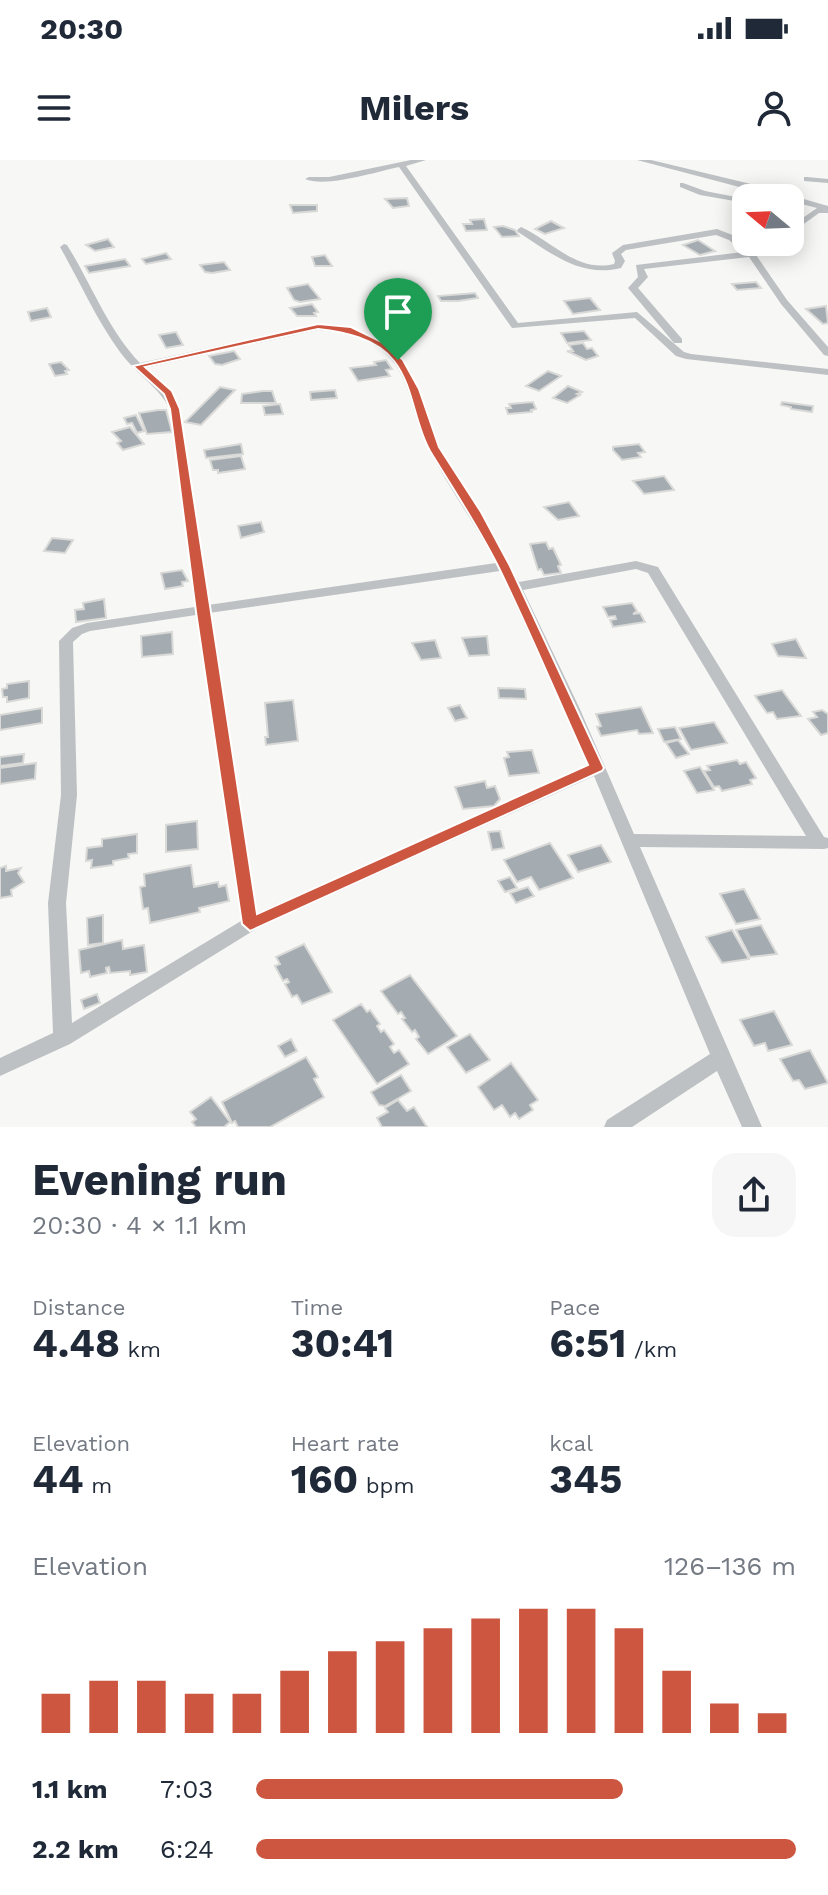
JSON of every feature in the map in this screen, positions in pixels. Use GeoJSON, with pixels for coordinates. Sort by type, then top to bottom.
{"type":"FeatureCollection","features":[{"type":"Feature","properties":{"kind":"street"},"geometry":{"type":"LineString","coordinates":[[309,179],[329,179],[422,160]]}},
{"type":"Feature","properties":{"kind":"street"},"geometry":{"type":"LineString","coordinates":[[641,160],[752,187],[828,210]]}},
{"type":"Feature","properties":{"kind":"street"},"geometry":{"type":"LineString","coordinates":[[401,164],[515,326],[637,315],[680,354],[690,357],[828,372]]}},
{"type":"Feature","properties":{"kind":"street"},"geometry":{"type":"LineString","coordinates":[[807,179],[828,181]]}},
{"type":"Feature","properties":{"kind":"street"},"geometry":{"type":"LineString","coordinates":[[683,185],[732,200]]}},
{"type":"Feature","properties":{"kind":"street"},"geometry":{"type":"LineString","coordinates":[[804,209],[828,210]]}},
{"type":"Feature","properties":{"kind":"street"},"geometry":{"type":"LineString","coordinates":[[805,220],[817,211],[828,210]]}},
{"type":"Feature","properties":{"kind":"street"},"geometry":{"type":"LineString","coordinates":[[521,230],[587,269],[600,271],[618,266],[620,261],[616,253],[623,248],[717,232],[732,238]]}},
{"type":"Feature","properties":{"kind":"street"},"geometry":{"type":"LineString","coordinates":[[64,247],[88,284],[102,318],[127,356],[168,393],[175,409],[202,612],[250,924]]}},
{"type":"Feature","properties":{"kind":"street"},"geometry":{"type":"LineString","coordinates":[[690,357],[633,288],[643,277],[639,267],[734,256]]}},
{"type":"Feature","properties":{"kind":"street"},"geometry":{"type":"LineString","coordinates":[[752,256],[784,302],[828,353]]}},
{"type":"Feature","properties":{"kind":"street"},"geometry":{"type":"LineString","coordinates":[[138,366],[318,327],[348,329],[384,347],[398,360],[414,389],[434,447],[475,512],[515,587],[629,840],[752,1127]]}},
{"type":"Feature","properties":{"kind":"street"},"geometry":{"type":"LineString","coordinates":[[515,587],[636,565],[653,570],[824,843]]}},
{"type":"Feature","properties":{"kind":"street"},"geometry":{"type":"LineString","coordinates":[[63,1038],[57,903],[69,795],[66,641],[87,627],[504,566]]}},
{"type":"Feature","properties":{"kind":"street"},"geometry":{"type":"LineString","coordinates":[[0,1067],[63,1038],[250,924],[596,768]]}},
{"type":"Feature","properties":{"kind":"street"},"geometry":{"type":"LineString","coordinates":[[629,840],[824,843]]}},
{"type":"Feature","properties":{"kind":"street"},"geometry":{"type":"LineString","coordinates":[[614,1127],[720,1058]]}},
{"type":"Feature","properties":{"kind":"building"},"geometry":{"type":"Polygon","coordinates":[[[407,198],[409,206],[393,208],[385,199],[407,198]]]}},
{"type":"Feature","properties":{"kind":"building"},"geometry":{"type":"Polygon","coordinates":[[[290,205],[317,205],[317,211],[293,213],[290,205]]]}},
{"type":"Feature","properties":{"kind":"building"},"geometry":{"type":"Polygon","coordinates":[[[484,219],[487,230],[466,231],[463,224],[484,219]]]}},
{"type":"Feature","properties":{"kind":"building"},"geometry":{"type":"Polygon","coordinates":[[[551,221],[564,228],[545,234],[535,229],[551,221]]]}},
{"type":"Feature","properties":{"kind":"building"},"geometry":{"type":"Polygon","coordinates":[[[494,227],[515,230],[519,236],[502,237],[494,227]]]}},
{"type":"Feature","properties":{"kind":"building"},"geometry":{"type":"Polygon","coordinates":[[[108,239],[114,247],[95,251],[86,245],[108,239]]]}},
{"type":"Feature","properties":{"kind":"building"},"geometry":{"type":"Polygon","coordinates":[[[698,240],[715,251],[700,255],[683,245],[698,240]]]}},
{"type":"Feature","properties":{"kind":"building"},"geometry":{"type":"Polygon","coordinates":[[[166,253],[171,259],[146,264],[142,259],[166,253]]]}},
{"type":"Feature","properties":{"kind":"building"},"geometry":{"type":"Polygon","coordinates":[[[325,255],[332,266],[315,266],[312,257],[325,255]]]}},
{"type":"Feature","properties":{"kind":"building"},"geometry":{"type":"Polygon","coordinates":[[[125,259],[130,266],[89,273],[85,266],[125,259]]]}},
{"type":"Feature","properties":{"kind":"building"},"geometry":{"type":"Polygon","coordinates":[[[224,262],[230,270],[205,272],[200,265],[224,262]]]}},
{"type":"Feature","properties":{"kind":"building"},"geometry":{"type":"Polygon","coordinates":[[[756,282],[761,288],[737,290],[732,284],[756,282]]]}},
{"type":"Feature","properties":{"kind":"building"},"geometry":{"type":"Polygon","coordinates":[[[308,284],[320,299],[294,300],[287,288],[308,284]]]}},
{"type":"Feature","properties":{"kind":"building"},"geometry":{"type":"Polygon","coordinates":[[[475,293],[478,298],[458,301],[441,301],[438,296],[475,293]]]}},
{"type":"Feature","properties":{"kind":"building"},"geometry":{"type":"Polygon","coordinates":[[[590,298],[600,310],[573,314],[564,301],[590,298]]]}},
{"type":"Feature","properties":{"kind":"building"},"geometry":{"type":"Polygon","coordinates":[[[312,304],[318,312],[314,313],[316,316],[297,316],[290,308],[312,304]]]}},
{"type":"Feature","properties":{"kind":"building"},"geometry":{"type":"Polygon","coordinates":[[[826,306],[828,323],[823,324],[806,309],[826,306]]]}},
{"type":"Feature","properties":{"kind":"building"},"geometry":{"type":"Polygon","coordinates":[[[47,308],[51,317],[31,321],[28,312],[47,308]]]}},
{"type":"Feature","properties":{"kind":"building"},"geometry":{"type":"Polygon","coordinates":[[[584,331],[591,340],[567,343],[561,333],[584,331]]]}},
{"type":"Feature","properties":{"kind":"building"},"geometry":{"type":"Polygon","coordinates":[[[176,332],[183,345],[166,348],[159,335],[176,332]]]}},
{"type":"Feature","properties":{"kind":"building"},"geometry":{"type":"Polygon","coordinates":[[[583,343],[598,356],[586,360],[567,351],[573,351],[569,345],[583,343]]]}},
{"type":"Feature","properties":{"kind":"building"},"geometry":{"type":"Polygon","coordinates":[[[234,351],[240,359],[222,365],[215,364],[209,356],[234,351]]]}},
{"type":"Feature","properties":{"kind":"building"},"geometry":{"type":"Polygon","coordinates":[[[386,360],[392,369],[386,370],[390,376],[358,381],[350,368],[376,365],[374,362],[386,360]]]}},
{"type":"Feature","properties":{"kind":"building"},"geometry":{"type":"Polygon","coordinates":[[[61,362],[69,370],[65,371],[67,374],[55,376],[49,364],[61,362]]]}},
{"type":"Feature","properties":{"kind":"building"},"geometry":{"type":"Polygon","coordinates":[[[548,371],[561,376],[539,391],[526,386],[548,371]]]}},
{"type":"Feature","properties":{"kind":"building"},"geometry":{"type":"Polygon","coordinates":[[[568,386],[582,392],[567,403],[553,398],[568,386]]]}},
{"type":"Feature","properties":{"kind":"building"},"geometry":{"type":"Polygon","coordinates":[[[220,387],[235,390],[201,425],[185,422],[220,387]]]}},
{"type":"Feature","properties":{"kind":"building"},"geometry":{"type":"Polygon","coordinates":[[[335,390],[337,398],[311,400],[310,392],[335,390]]]}},
{"type":"Feature","properties":{"kind":"building"},"geometry":{"type":"Polygon","coordinates":[[[272,391],[276,403],[241,403],[242,394],[272,391]]]}},
{"type":"Feature","properties":{"kind":"building"},"geometry":{"type":"Polygon","coordinates":[[[533,402],[536,409],[532,412],[508,414],[506,408],[511,408],[509,404],[533,402]]]}},
{"type":"Feature","properties":{"kind":"building"},"geometry":{"type":"Polygon","coordinates":[[[782,402],[813,406],[812,412],[791,409],[781,405],[782,402]]]}},
{"type":"Feature","properties":{"kind":"building"},"geometry":{"type":"Polygon","coordinates":[[[280,404],[283,414],[265,415],[263,406],[280,404]]]}},
{"type":"Feature","properties":{"kind":"building"},"geometry":{"type":"Polygon","coordinates":[[[166,410],[172,432],[147,434],[139,413],[166,410]]]}},
{"type":"Feature","properties":{"kind":"building"},"geometry":{"type":"Polygon","coordinates":[[[136,415],[144,431],[137,433],[132,423],[127,424],[124,418],[136,415]]]}},
{"type":"Feature","properties":{"kind":"building"},"geometry":{"type":"Polygon","coordinates":[[[130,427],[144,444],[123,450],[117,443],[121,441],[112,432],[130,427]]]}},
{"type":"Feature","properties":{"kind":"building"},"geometry":{"type":"Polygon","coordinates":[[[241,444],[243,454],[206,458],[204,450],[241,444]]]}},
{"type":"Feature","properties":{"kind":"building"},"geometry":{"type":"Polygon","coordinates":[[[639,444],[645,452],[638,453],[641,457],[622,460],[613,450],[613,447],[639,444]]]}},
{"type":"Feature","properties":{"kind":"building"},"geometry":{"type":"Polygon","coordinates":[[[241,456],[245,469],[218,473],[218,470],[213,470],[210,460],[241,456]]]}},
{"type":"Feature","properties":{"kind":"building"},"geometry":{"type":"Polygon","coordinates":[[[664,476],[674,490],[644,494],[633,481],[664,476]]]}},
{"type":"Feature","properties":{"kind":"building"},"geometry":{"type":"Polygon","coordinates":[[[569,502],[579,516],[558,520],[544,507],[569,502]]]}},
{"type":"Feature","properties":{"kind":"building"},"geometry":{"type":"Polygon","coordinates":[[[261,522],[264,532],[241,538],[238,526],[261,522]]]}},
{"type":"Feature","properties":{"kind":"building"},"geometry":{"type":"Polygon","coordinates":[[[52,538],[73,540],[65,553],[44,551],[52,538]]]}},
{"type":"Feature","properties":{"kind":"building"},"geometry":{"type":"Polygon","coordinates":[[[546,542],[549,549],[553,548],[561,565],[558,566],[561,573],[544,575],[541,569],[538,570],[530,544],[546,542]]]}},
{"type":"Feature","properties":{"kind":"building"},"geometry":{"type":"Polygon","coordinates":[[[182,570],[188,581],[182,582],[183,586],[165,589],[161,573],[182,570]]]}},
{"type":"Feature","properties":{"kind":"building"},"geometry":{"type":"Polygon","coordinates":[[[104,599],[106,618],[76,622],[75,610],[84,609],[83,603],[104,599]]]}},
{"type":"Feature","properties":{"kind":"building"},"geometry":{"type":"Polygon","coordinates":[[[632,603],[637,611],[633,614],[640,613],[645,622],[613,627],[610,620],[616,619],[615,616],[608,617],[603,607],[632,603]]]}},
{"type":"Feature","properties":{"kind":"building"},"geometry":{"type":"Polygon","coordinates":[[[172,632],[173,654],[142,657],[141,636],[172,632]]]}},
{"type":"Feature","properties":{"kind":"building"},"geometry":{"type":"Polygon","coordinates":[[[487,636],[489,655],[469,656],[462,638],[487,636]]]}},
{"type":"Feature","properties":{"kind":"building"},"geometry":{"type":"Polygon","coordinates":[[[796,639],[806,658],[778,656],[772,644],[796,639]]]}},
{"type":"Feature","properties":{"kind":"building"},"geometry":{"type":"Polygon","coordinates":[[[435,640],[441,658],[421,660],[412,643],[435,640]]]}},
{"type":"Feature","properties":{"kind":"building"},"geometry":{"type":"Polygon","coordinates":[[[29,681],[29,698],[7,702],[7,697],[3,697],[2,689],[7,688],[7,684],[29,681]]]}},
{"type":"Feature","properties":{"kind":"building"},"geometry":{"type":"Polygon","coordinates":[[[498,688],[525,689],[526,699],[499,698],[498,688]]]}},
{"type":"Feature","properties":{"kind":"building"},"geometry":{"type":"Polygon","coordinates":[[[782,690],[801,716],[777,719],[773,712],[767,713],[755,696],[782,690]]]}},
{"type":"Feature","properties":{"kind":"building"},"geometry":{"type":"Polygon","coordinates":[[[293,700],[298,741],[266,745],[265,703],[293,700]]]}},
{"type":"Feature","properties":{"kind":"building"},"geometry":{"type":"Polygon","coordinates":[[[460,705],[467,718],[455,721],[448,708],[460,705]]]}},
{"type":"Feature","properties":{"kind":"building"},"geometry":{"type":"Polygon","coordinates":[[[641,707],[653,733],[639,734],[637,730],[601,736],[596,714],[641,707]]]}},
{"type":"Feature","properties":{"kind":"building"},"geometry":{"type":"Polygon","coordinates":[[[42,708],[42,723],[0,730],[0,715],[42,708]]]}},
{"type":"Feature","properties":{"kind":"building"},"geometry":{"type":"Polygon","coordinates":[[[822,710],[828,714],[828,733],[821,735],[808,719],[817,717],[813,712],[822,710]]]}},
{"type":"Feature","properties":{"kind":"building"},"geometry":{"type":"Polygon","coordinates":[[[714,722],[727,743],[691,750],[679,728],[714,722]]]}},
{"type":"Feature","properties":{"kind":"building"},"geometry":{"type":"Polygon","coordinates":[[[675,727],[681,739],[664,742],[658,729],[675,727]]]}},
{"type":"Feature","properties":{"kind":"building"},"geometry":{"type":"Polygon","coordinates":[[[678,740],[689,754],[676,758],[666,743],[678,740]]]}},
{"type":"Feature","properties":{"kind":"building"},"geometry":{"type":"Polygon","coordinates":[[[532,750],[539,773],[509,776],[504,758],[509,757],[507,752],[532,750]]]}},
{"type":"Feature","properties":{"kind":"building"},"geometry":{"type":"Polygon","coordinates":[[[24,754],[23,763],[0,766],[0,757],[24,754]]]}},
{"type":"Feature","properties":{"kind":"building"},"geometry":{"type":"Polygon","coordinates":[[[737,760],[740,764],[746,762],[756,778],[750,780],[752,784],[722,791],[719,786],[714,787],[704,771],[710,770],[707,766],[737,760]]]}},
{"type":"Feature","properties":{"kind":"building"},"geometry":{"type":"Polygon","coordinates":[[[36,763],[35,779],[0,784],[0,768],[36,763]]]}},
{"type":"Feature","properties":{"kind":"building"},"geometry":{"type":"Polygon","coordinates":[[[700,767],[714,790],[697,793],[684,771],[700,767]]]}},
{"type":"Feature","properties":{"kind":"building"},"geometry":{"type":"Polygon","coordinates":[[[485,781],[487,788],[495,786],[500,799],[494,806],[463,809],[455,787],[485,781]]]}},
{"type":"Feature","properties":{"kind":"building"},"geometry":{"type":"Polygon","coordinates":[[[197,821],[198,849],[166,852],[166,825],[197,821]]]}},
{"type":"Feature","properties":{"kind":"building"},"geometry":{"type":"Polygon","coordinates":[[[500,831],[504,848],[492,850],[488,832],[500,831]]]}},
{"type":"Feature","properties":{"kind":"building"},"geometry":{"type":"Polygon","coordinates":[[[137,834],[137,853],[128,854],[129,858],[113,861],[113,865],[91,868],[92,860],[86,861],[87,848],[102,846],[102,839],[137,834]]]}},
{"type":"Feature","properties":{"kind":"building"},"geometry":{"type":"Polygon","coordinates":[[[550,843],[573,878],[539,890],[531,877],[517,882],[504,860],[550,843]]]}},
{"type":"Feature","properties":{"kind":"building"},"geometry":{"type":"Polygon","coordinates":[[[601,845],[611,862],[578,872],[568,855],[601,845]]]}},
{"type":"Feature","properties":{"kind":"building"},"geometry":{"type":"Polygon","coordinates":[[[191,865],[194,887],[218,882],[219,887],[226,885],[229,901],[199,908],[200,912],[150,923],[148,908],[143,909],[140,887],[145,886],[144,874],[191,865]]]}},
{"type":"Feature","properties":{"kind":"building"},"geometry":{"type":"Polygon","coordinates":[[[6,866],[6,871],[21,868],[18,873],[24,882],[11,890],[12,896],[0,898],[0,868],[6,866]]]}},
{"type":"Feature","properties":{"kind":"building"},"geometry":{"type":"Polygon","coordinates":[[[510,877],[517,888],[505,892],[498,881],[510,877]]]}},
{"type":"Feature","properties":{"kind":"building"},"geometry":{"type":"Polygon","coordinates":[[[528,887],[534,896],[516,903],[510,893],[528,887]]]}},
{"type":"Feature","properties":{"kind":"building"},"geometry":{"type":"Polygon","coordinates":[[[744,889],[760,919],[736,924],[720,894],[744,889]]]}},
{"type":"Feature","properties":{"kind":"building"},"geometry":{"type":"Polygon","coordinates":[[[103,915],[103,943],[88,945],[87,918],[103,915]]]}},
{"type":"Feature","properties":{"kind":"building"},"geometry":{"type":"Polygon","coordinates":[[[761,925],[777,954],[750,957],[736,930],[761,925]]]}},
{"type":"Feature","properties":{"kind":"building"},"geometry":{"type":"Polygon","coordinates":[[[732,930],[749,959],[722,963],[706,937],[732,930]]]}},
{"type":"Feature","properties":{"kind":"building"},"geometry":{"type":"Polygon","coordinates":[[[122,940],[123,949],[144,945],[147,972],[130,975],[130,971],[110,973],[109,967],[106,968],[107,973],[90,977],[89,971],[81,973],[79,950],[122,940]]]}},
{"type":"Feature","properties":{"kind":"building"},"geometry":{"type":"Polygon","coordinates":[[[304,944],[332,992],[302,1004],[297,995],[292,997],[285,984],[289,982],[287,979],[283,981],[275,966],[280,964],[276,957],[304,944]]]}},
{"type":"Feature","properties":{"kind":"building"},"geometry":{"type":"Polygon","coordinates":[[[410,975],[457,1036],[428,1054],[416,1039],[419,1037],[415,1030],[412,1032],[402,1019],[405,1018],[401,1012],[398,1014],[381,991],[410,975]]]}},
{"type":"Feature","properties":{"kind":"building"},"geometry":{"type":"Polygon","coordinates":[[[97,994],[100,1003],[84,1009],[81,1000],[97,994]]]}},
{"type":"Feature","properties":{"kind":"building"},"geometry":{"type":"Polygon","coordinates":[[[361,1004],[367,1012],[370,1010],[380,1024],[377,1026],[381,1032],[384,1030],[394,1044],[390,1047],[394,1053],[399,1050],[409,1064],[377,1084],[333,1020],[361,1004]]]}},
{"type":"Feature","properties":{"kind":"building"},"geometry":{"type":"Polygon","coordinates":[[[774,1011],[792,1045],[768,1051],[765,1043],[754,1046],[740,1020],[774,1011]]]}},
{"type":"Feature","properties":{"kind":"building"},"geometry":{"type":"Polygon","coordinates":[[[470,1034],[490,1060],[466,1073],[447,1047],[470,1034]]]}},
{"type":"Feature","properties":{"kind":"building"},"geometry":{"type":"Polygon","coordinates":[[[291,1039],[297,1051],[285,1057],[278,1046],[291,1039]]]}},
{"type":"Feature","properties":{"kind":"building"},"geometry":{"type":"Polygon","coordinates":[[[810,1050],[828,1083],[805,1089],[799,1080],[793,1081],[780,1059],[810,1050]]]}},
{"type":"Feature","properties":{"kind":"building"},"geometry":{"type":"Polygon","coordinates":[[[306,1057],[318,1077],[314,1079],[324,1097],[270,1127],[238,1127],[235,1121],[232,1123],[222,1102],[306,1057]]]}},
{"type":"Feature","properties":{"kind":"building"},"geometry":{"type":"Polygon","coordinates":[[[511,1063],[538,1100],[530,1105],[533,1110],[519,1119],[515,1113],[510,1117],[502,1105],[494,1110],[478,1087],[511,1063]]]}},
{"type":"Feature","properties":{"kind":"building"},"geometry":{"type":"Polygon","coordinates":[[[401,1075],[411,1091],[385,1106],[379,1105],[371,1092],[401,1075]]]}},
{"type":"Feature","properties":{"kind":"building"},"geometry":{"type":"Polygon","coordinates":[[[211,1097],[230,1122],[224,1127],[196,1127],[192,1122],[196,1119],[190,1112],[211,1097]]]}},
{"type":"Feature","properties":{"kind":"building"},"geometry":{"type":"Polygon","coordinates":[[[398,1100],[407,1111],[414,1107],[427,1127],[382,1127],[377,1118],[388,1112],[385,1108],[398,1100]]]}},
{"type":"Feature","properties":{"kind":"route"},"geometry":{"type":"LineString","coordinates":[[318,327],[348,329],[384,347],[398,360],[414,389],[434,447],[504,566],[596,768],[250,924],[202,612],[175,409],[168,393],[138,366],[318,327]]}}]}
